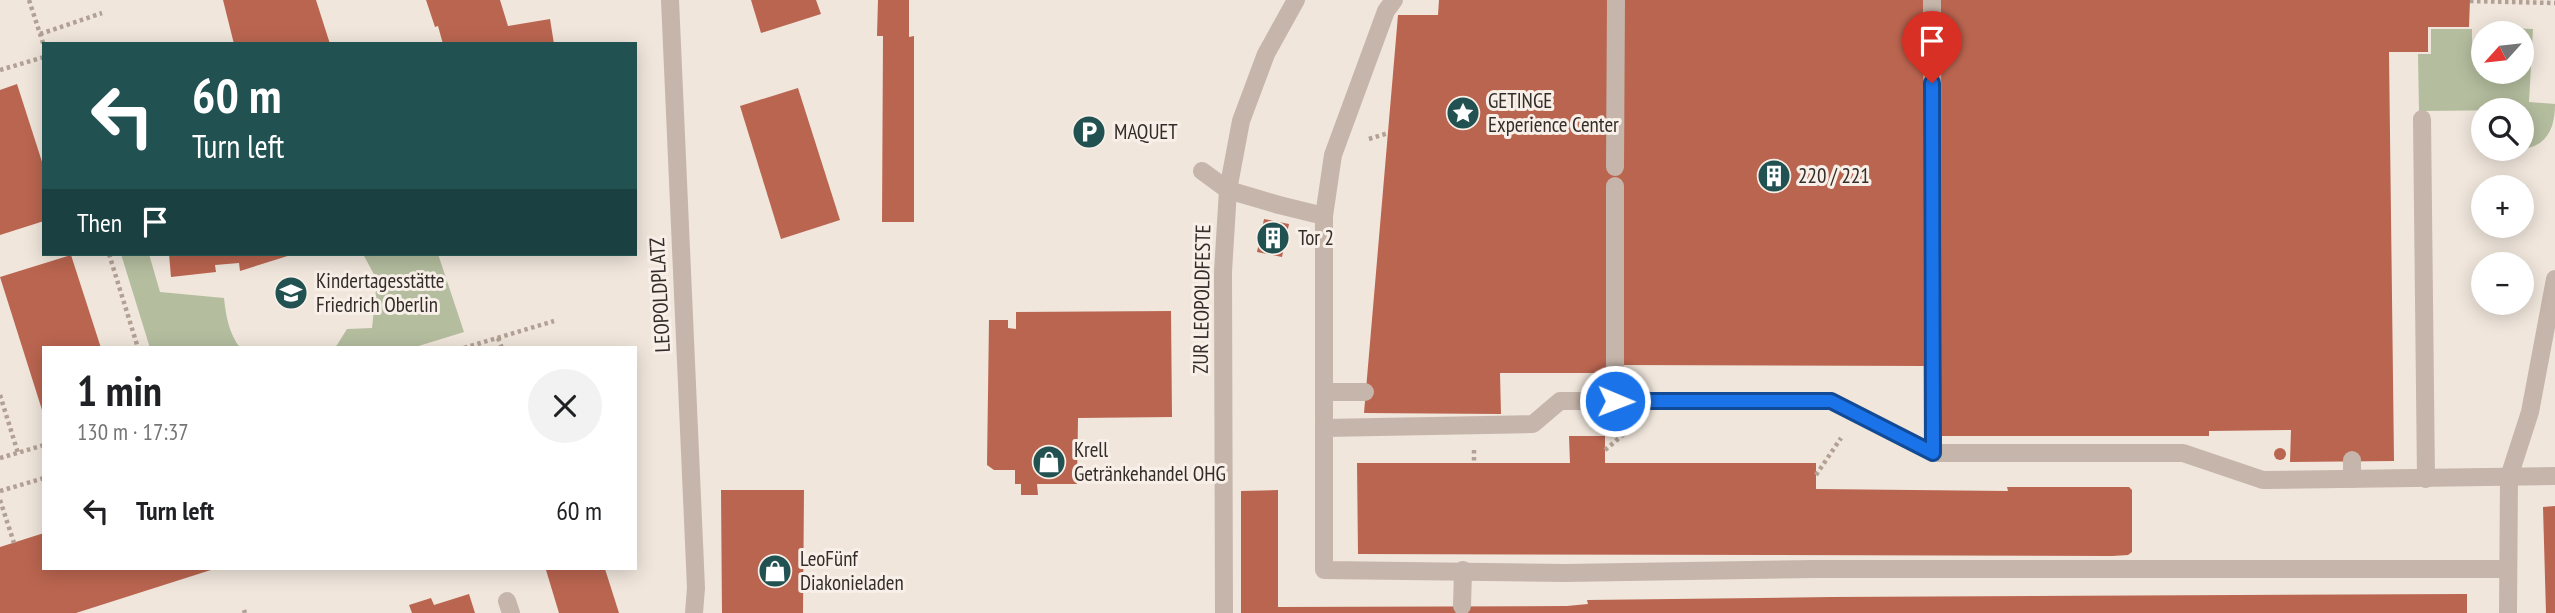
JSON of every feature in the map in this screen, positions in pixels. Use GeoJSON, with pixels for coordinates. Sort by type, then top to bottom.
{"type":"FeatureCollection","features":[{"type":"Feature","properties":{"kind":"street","name":"LEOPOLDPLATZ"},"geometry":{"type":"LineString","coordinates":[[670,0],[696,588],[694,613]]}},
{"type":"Feature","properties":{"kind":"street","name":"ZUR LEOPOLDFESTE"},"geometry":{"type":"LineString","coordinates":[[1224,613],[1223,272],[1228,190],[1241,121],[1266,54],[1296,0]]}},
{"type":"Feature","properties":{"kind":"street"},"geometry":{"type":"LineString","coordinates":[[1394,0],[1386,11],[1333,155],[1324,216],[1324,570],[1566,573],[1839,569],[2508,569]]}},
{"type":"Feature","properties":{"kind":"street"},"geometry":{"type":"LineString","coordinates":[[1615,167],[1616,0]]}},
{"type":"Feature","properties":{"kind":"street"},"geometry":{"type":"LineString","coordinates":[[1932,0],[1933,453]]}},
{"type":"Feature","properties":{"kind":"street"},"geometry":{"type":"LineString","coordinates":[[2422,119],[2427,479]]}},
{"type":"Feature","properties":{"kind":"street"},"geometry":{"type":"LineString","coordinates":[[1202,170],[1228,190],[1324,216]]}},
{"type":"Feature","properties":{"kind":"street"},"geometry":{"type":"LineString","coordinates":[[1615,186],[1615,401]]}},
{"type":"Feature","properties":{"kind":"street"},"geometry":{"type":"LineString","coordinates":[[2508,613],[2509,477],[2530,412],[2555,279]]}},
{"type":"Feature","properties":{"kind":"street"},"geometry":{"type":"LineString","coordinates":[[1325,392],[1365,392]]}},
{"type":"Feature","properties":{"kind":"street"},"geometry":{"type":"LineString","coordinates":[[1324,428],[1533,424],[1560,401],[1831,401],[1933,453],[2183,445],[2263,480],[2555,476]]}},
{"type":"Feature","properties":{"kind":"street"},"geometry":{"type":"LineString","coordinates":[[2351,460],[2352,479]]}},
{"type":"Feature","properties":{"kind":"street"},"geometry":{"type":"LineString","coordinates":[[1462,606],[1463,570]]}},
{"type":"Feature","properties":{"kind":"path"},"geometry":{"type":"LineString","coordinates":[[29,0],[43,42]]}},
{"type":"Feature","properties":{"kind":"path"},"geometry":{"type":"LineString","coordinates":[[2470,1],[2555,3]]}},
{"type":"Feature","properties":{"kind":"path"},"geometry":{"type":"LineString","coordinates":[[40,34],[102,13]]}},
{"type":"Feature","properties":{"kind":"path"},"geometry":{"type":"LineString","coordinates":[[0,71],[42,58]]}},
{"type":"Feature","properties":{"kind":"path"},"geometry":{"type":"LineString","coordinates":[[1377,135],[1388,133]]}},
{"type":"Feature","properties":{"kind":"path"},"geometry":{"type":"LineString","coordinates":[[110,256],[137,346]]}},
{"type":"Feature","properties":{"kind":"path"},"geometry":{"type":"LineString","coordinates":[[471,346],[554,321]]}},
{"type":"Feature","properties":{"kind":"path"},"geometry":{"type":"LineString","coordinates":[[498,338],[501,346]]}},
{"type":"Feature","properties":{"kind":"path"},"geometry":{"type":"LineString","coordinates":[[0,395],[18,453]]}},
{"type":"Feature","properties":{"kind":"path"},"geometry":{"type":"LineString","coordinates":[[1816,475],[1856,415]]}},
{"type":"Feature","properties":{"kind":"path"},"geometry":{"type":"LineString","coordinates":[[0,458],[42,446]]}},
{"type":"Feature","properties":{"kind":"path"},"geometry":{"type":"LineString","coordinates":[[0,491],[42,479]]}},
{"type":"Feature","properties":{"kind":"path"},"geometry":{"type":"LineString","coordinates":[[0,500],[14,543]]}},
{"type":"Feature","properties":{"kind":"green space"},"geometry":{"type":"Polygon","coordinates":[[[2431,29],[2471,29],[2471,84],[2530,84],[2529,98],[2471,98],[2471,110],[2419,111],[2418,54],[2431,54],[2431,29]]]}},
{"type":"Feature","properties":{"kind":"green space"},"geometry":{"type":"Polygon","coordinates":[[[2534,102],[2555,104],[2551,128],[2544,140],[2534,146],[2534,102]]]}},
{"type":"Feature","properties":{"kind":"green space"},"geometry":{"type":"Polygon","coordinates":[[[122,256],[150,256],[160,292],[224,298],[229,324],[239,346],[149,346],[122,256]]]}},
{"type":"Feature","properties":{"kind":"green space"},"geometry":{"type":"Polygon","coordinates":[[[364,256],[439,256],[464,332],[418,346],[335,346],[347,329],[372,328],[377,280],[364,256]]]}},
{"type":"Feature","properties":{"kind":"building"},"geometry":{"type":"Polygon","coordinates":[[[223,0],[316,0],[329,42],[234,42],[223,0]]]}},
{"type":"Feature","properties":{"kind":"building"},"geometry":{"type":"Polygon","coordinates":[[[426,0],[500,0],[508,26],[550,19],[554,42],[442,42],[438,26],[435,27],[426,0]]]}},
{"type":"Feature","properties":{"kind":"building"},"geometry":{"type":"Polygon","coordinates":[[[751,0],[816,0],[821,14],[761,33],[751,0]]]}},
{"type":"Feature","properties":{"kind":"building"},"geometry":{"type":"Polygon","coordinates":[[[878,0],[909,0],[909,37],[914,36],[914,222],[882,222],[883,36],[877,36],[878,0]]]}},
{"type":"Feature","properties":{"kind":"building"},"geometry":{"type":"Polygon","coordinates":[[[1439,0],[2470,0],[2469,27],[2428,27],[2428,52],[2389,52],[2394,461],[2290,462],[2291,430],[2209,431],[2209,436],[1937,436],[1927,366],[1620,365],[1610,373],[1500,373],[1501,414],[1364,413],[1398,15],[1438,15],[1439,0]]]}},
{"type":"Feature","properties":{"kind":"building"},"geometry":{"type":"Polygon","coordinates":[[[17,84],[42,162],[42,222],[0,235],[0,90],[17,84]]]}},
{"type":"Feature","properties":{"kind":"building"},"geometry":{"type":"Polygon","coordinates":[[[798,88],[840,220],[781,239],[740,106],[798,88]]]}},
{"type":"Feature","properties":{"kind":"building","name":"Tor 2"},"geometry":{"type":"Polygon","coordinates":[[[1264,219],[1289,224],[1282,257],[1257,252],[1264,219]]]}},
{"type":"Feature","properties":{"kind":"building"},"geometry":{"type":"Polygon","coordinates":[[[71,256],[100,346],[42,346],[42,410],[0,277],[71,256]]]}},
{"type":"Feature","properties":{"kind":"building","name":"Kindertagesstätte Friedrich Oberlin"},"geometry":{"type":"Polygon","coordinates":[[[169,256],[288,256],[240,271],[239,263],[215,265],[216,272],[171,277],[169,256]]]}},
{"type":"Feature","properties":{"kind":"building"},"geometry":{"type":"Polygon","coordinates":[[[1171,311],[1172,417],[1078,418],[1077,484],[1037,484],[1038,495],[1021,495],[1021,484],[1015,484],[1015,470],[994,470],[987,465],[989,320],[1008,320],[1008,328],[1016,329],[1016,312],[1171,311]]]}},
{"type":"Feature","properties":{"kind":"building"},"geometry":{"type":"Polygon","coordinates":[[[1569,436],[1605,436],[1605,463],[1816,463],[1816,489],[2008,491],[2007,487],[2129,487],[2132,490],[2132,552],[2128,555],[2112,556],[1358,554],[1357,463],[1570,463],[1569,436]]]}},
{"type":"Feature","properties":{"kind":"building"},"geometry":{"type":"Polygon","coordinates":[[[2280,448],[2286,454],[2280,460],[2274,454],[2280,448]]]}},
{"type":"Feature","properties":{"kind":"building"},"geometry":{"type":"Polygon","coordinates":[[[721,490],[804,490],[803,613],[722,613],[721,490]]]}},
{"type":"Feature","properties":{"kind":"building"},"geometry":{"type":"Polygon","coordinates":[[[1278,490],[1278,607],[1567,606],[1588,604],[1587,600],[1831,597],[2467,594],[2467,613],[1241,613],[1241,491],[1278,490]]]}},
{"type":"Feature","properties":{"kind":"building"},"geometry":{"type":"Polygon","coordinates":[[[2555,506],[2555,613],[2546,613],[2543,507],[2555,506]]]}},
{"type":"Feature","properties":{"kind":"building"},"geometry":{"type":"Polygon","coordinates":[[[42,534],[42,570],[211,570],[76,613],[0,613],[0,547],[42,534]]]}},
{"type":"Feature","properties":{"kind":"building"},"geometry":{"type":"Polygon","coordinates":[[[546,570],[605,570],[619,613],[559,613],[546,570]]]}},
{"type":"Feature","properties":{"kind":"building"},"geometry":{"type":"Polygon","coordinates":[[[469,594],[475,613],[412,613],[409,605],[431,598],[434,605],[469,594]]]}},
{"type":"Feature","properties":{"kind":"place","name":"GETINGE Experience Center"},"geometry":{"type":"Point","coordinates":[1463,113]}},
{"type":"Feature","properties":{"kind":"place","name":"MAQUET"},"geometry":{"type":"Point","coordinates":[1089,132]}},
{"type":"Feature","properties":{"kind":"place","name":"220 / 221"},"geometry":{"type":"Point","coordinates":[1774,176]}},
{"type":"Feature","properties":{"kind":"place","name":"Tor 2"},"geometry":{"type":"Point","coordinates":[1273,238]}},
{"type":"Feature","properties":{"kind":"place","name":"Kindertagesstätte Friedrich Oberlin"},"geometry":{"type":"Point","coordinates":[291,293]}},
{"type":"Feature","properties":{"kind":"place","name":"Krell Getränkehandel OHG"},"geometry":{"type":"Point","coordinates":[1049,462]}},
{"type":"Feature","properties":{"kind":"place","name":"LeoFünf Diakonieladen"},"geometry":{"type":"Point","coordinates":[775,571]}},
{"type":"Feature","properties":{"kind":"route"},"geometry":{"type":"LineString","coordinates":[[1615,401],[1831,401],[1933,453],[1932,83]]}}]}
